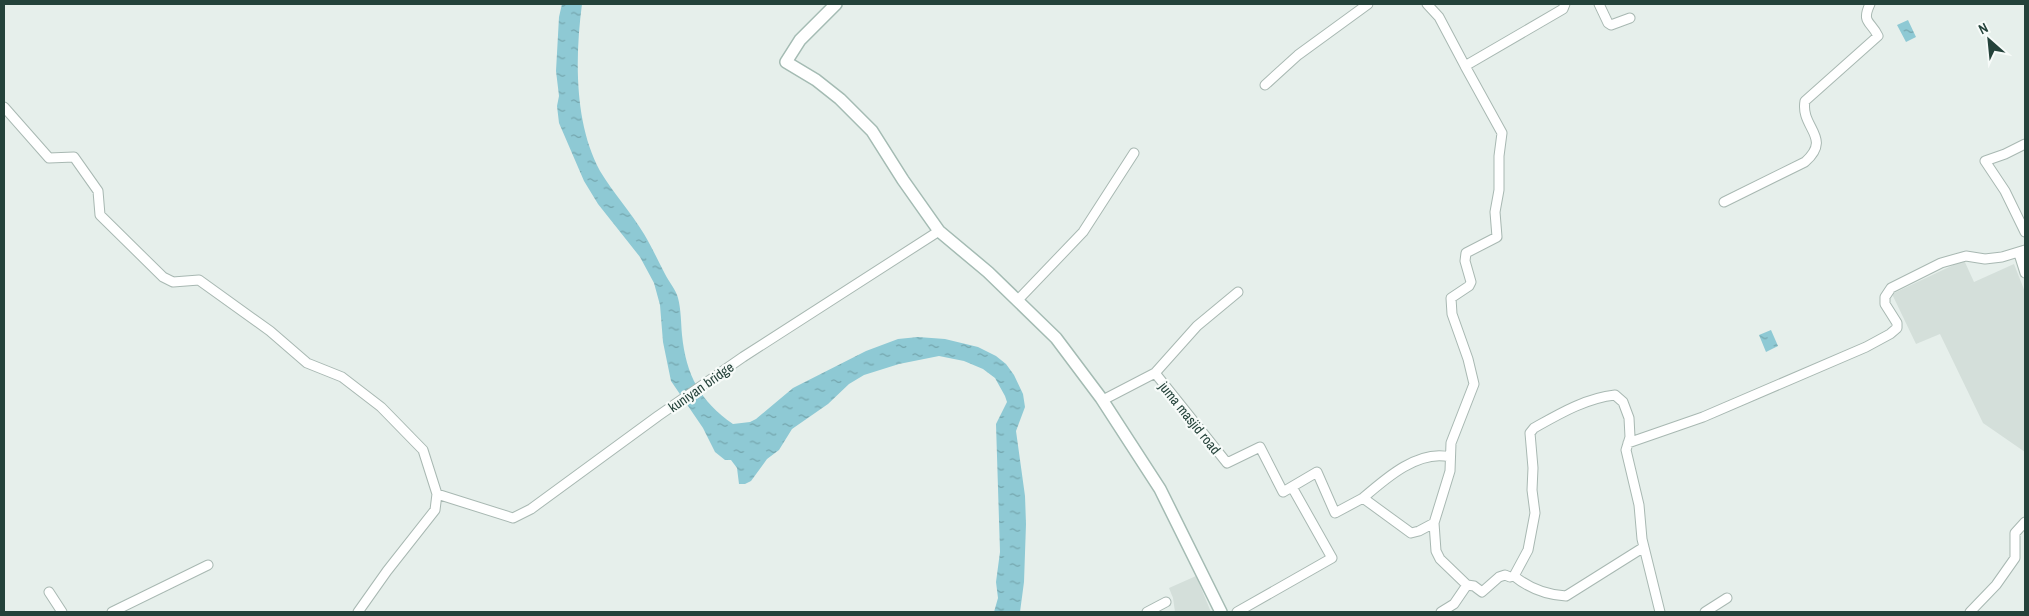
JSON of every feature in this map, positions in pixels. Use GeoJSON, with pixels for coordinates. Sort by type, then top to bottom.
{"type":"FeatureCollection","features":[{"type":"Feature","properties":{"kind":"main road"},"geometry":{"type":"LineString","coordinates":[[836,4],[800,40],[786,62],[816,80],[840,99],[872,131],[903,180],[939,231],[988,272],[1056,338],[1103,400],[1160,488],[1221,612]]}},
{"type":"Feature","properties":{"kind":"street"},"geometry":{"type":"LineString","coordinates":[[1265,85],[1298,55],[1368,4]]}},
{"type":"Feature","properties":{"kind":"street"},"geometry":{"type":"LineString","coordinates":[[1427,4],[1439,16],[1502,134],[1499,156],[1499,190],[1495,212],[1497,237],[1466,253],[1465,261],[1471,282],[1469,286],[1451,298],[1452,314],[1468,359],[1474,384],[1451,443],[1450,470],[1434,523],[1436,552],[1440,559],[1466,585],[1474,586],[1482,592],[1499,577],[1505,575],[1514,576],[1526,586],[1566,596],[1644,547]]}},
{"type":"Feature","properties":{"kind":"street"},"geometry":{"type":"LineString","coordinates":[[1465,66],[1563,9],[1566,4]]}},
{"type":"Feature","properties":{"kind":"street"},"geometry":{"type":"LineString","coordinates":[[1599,4],[1612,26],[1630,18]]}},
{"type":"Feature","properties":{"kind":"street"},"geometry":{"type":"LineString","coordinates":[[1724,202],[1805,162],[1815,153],[1817,141],[1803,111],[1805,101],[1878,36],[1867,21],[1865,14],[1870,4]]}},
{"type":"Feature","properties":{"kind":"street"},"geometry":{"type":"LineString","coordinates":[[4,107],[49,158],[74,157],[98,192],[100,215],[162,277],[173,282],[199,280],[270,330],[307,363],[342,377],[381,407],[423,450],[437,494],[435,510],[387,571],[358,612]]}},
{"type":"Feature","properties":{"kind":"street"},"geometry":{"type":"LineString","coordinates":[[2025,144],[1985,161],[2005,191],[2025,232]]}},
{"type":"Feature","properties":{"kind":"street"},"geometry":{"type":"LineString","coordinates":[[1017,301],[1083,232],[1134,153]]}},
{"type":"Feature","properties":{"kind":"street","name":"kuniyan bridge"},"geometry":{"type":"LineString","coordinates":[[437,494],[512,518],[518,516],[550,496],[658,416],[743,357],[939,231]]}},
{"type":"Feature","properties":{"kind":"street"},"geometry":{"type":"LineString","coordinates":[[2024,250],[2020,257],[2025,273]]}},
{"type":"Feature","properties":{"kind":"street"},"geometry":{"type":"LineString","coordinates":[[1628,443],[1704,417],[1866,347],[1890,334],[1897,328],[1897,323],[1885,304],[1885,297],[1891,288],[1941,263],[1966,256],[1986,259],[2002,257],[2024,250]]}},
{"type":"Feature","properties":{"kind":"street"},"geometry":{"type":"LineString","coordinates":[[1155,373],[1212,310],[1238,292]]}},
{"type":"Feature","properties":{"kind":"street","name":"juma masjid road"},"geometry":{"type":"LineString","coordinates":[[1103,400],[1155,373],[1227,463],[1260,447],[1283,492],[1292,487]]}},
{"type":"Feature","properties":{"kind":"street"},"geometry":{"type":"LineString","coordinates":[[1514,576],[1528,550],[1535,513],[1532,490],[1534,468],[1530,433],[1534,428],[1584,404],[1604,396],[1615,395],[1623,402],[1629,418],[1630,437],[1626,450],[1639,505],[1644,547],[1660,612]]}},
{"type":"Feature","properties":{"kind":"street"},"geometry":{"type":"LineString","coordinates":[[1237,612],[1332,558],[1292,487],[1317,472],[1335,513],[1364,498],[1380,483],[1416,461],[1442,454],[1450,457]]}},
{"type":"Feature","properties":{"kind":"street"},"geometry":{"type":"LineString","coordinates":[[1364,498],[1411,533],[1434,523]]}},
{"type":"Feature","properties":{"kind":"street"},"geometry":{"type":"LineString","coordinates":[[1970,612],[1996,585],[2015,558],[2015,533],[2025,522]]}},
{"type":"Feature","properties":{"kind":"street"},"geometry":{"type":"LineString","coordinates":[[112,612],[208,565]]}},
{"type":"Feature","properties":{"kind":"street"},"geometry":{"type":"LineString","coordinates":[[1441,612],[1454,604],[1466,585]]}},
{"type":"Feature","properties":{"kind":"street"},"geometry":{"type":"LineString","coordinates":[[49,592],[62,612]]}},
{"type":"Feature","properties":{"kind":"street"},"geometry":{"type":"LineString","coordinates":[[1705,612],[1726,598]]}},
{"type":"Feature","properties":{"kind":"street"},"geometry":{"type":"LineString","coordinates":[[1147,612],[1166,602]]}},
{"type":"Feature","properties":{"kind":"shaded area"},"geometry":{"type":"Polygon","coordinates":[[[1964,260],[1974,282],[2014,264],[2025,292],[2025,452],[1983,423],[1940,334],[1916,344],[1892,294],[1964,260]]]}},
{"type":"Feature","properties":{"kind":"shaded area"},"geometry":{"type":"Polygon","coordinates":[[[1196,576],[1211,612],[1175,612],[1169,588],[1196,576]]]}},
{"type":"Feature","properties":{"kind":"water"},"geometry":{"type":"Polygon","coordinates":[[[562,4],[582,4],[578,46],[579,89],[585,132],[591,152],[605,179],[644,234],[676,292],[680,307],[684,349],[691,375],[703,396],[721,415],[733,424],[750,422],[793,388],[866,351],[898,339],[918,337],[945,339],[978,347],[996,356],[1006,364],[1014,375],[1023,394],[1025,407],[1016,431],[1025,496],[1026,524],[1024,582],[1020,612],[994,612],[998,598],[996,582],[1000,552],[996,424],[1007,402],[995,378],[983,369],[964,361],[939,356],[899,364],[864,375],[849,384],[828,404],[792,429],[779,450],[767,459],[751,481],[739,484],[737,468],[731,460],[725,460],[715,452],[703,428],[671,381],[663,342],[660,305],[654,283],[640,257],[598,204],[584,181],[559,123],[557,106],[559,96],[556,71],[559,17],[562,4]]]}},
{"type":"Feature","properties":{"kind":"water"},"geometry":{"type":"Polygon","coordinates":[[[1908,20],[1916,37],[1906,42],[1897,25],[1908,20]]]}},
{"type":"Feature","properties":{"kind":"water"},"geometry":{"type":"Polygon","coordinates":[[[1771,330],[1778,346],[1766,352],[1759,335],[1771,330]]]}}]}
